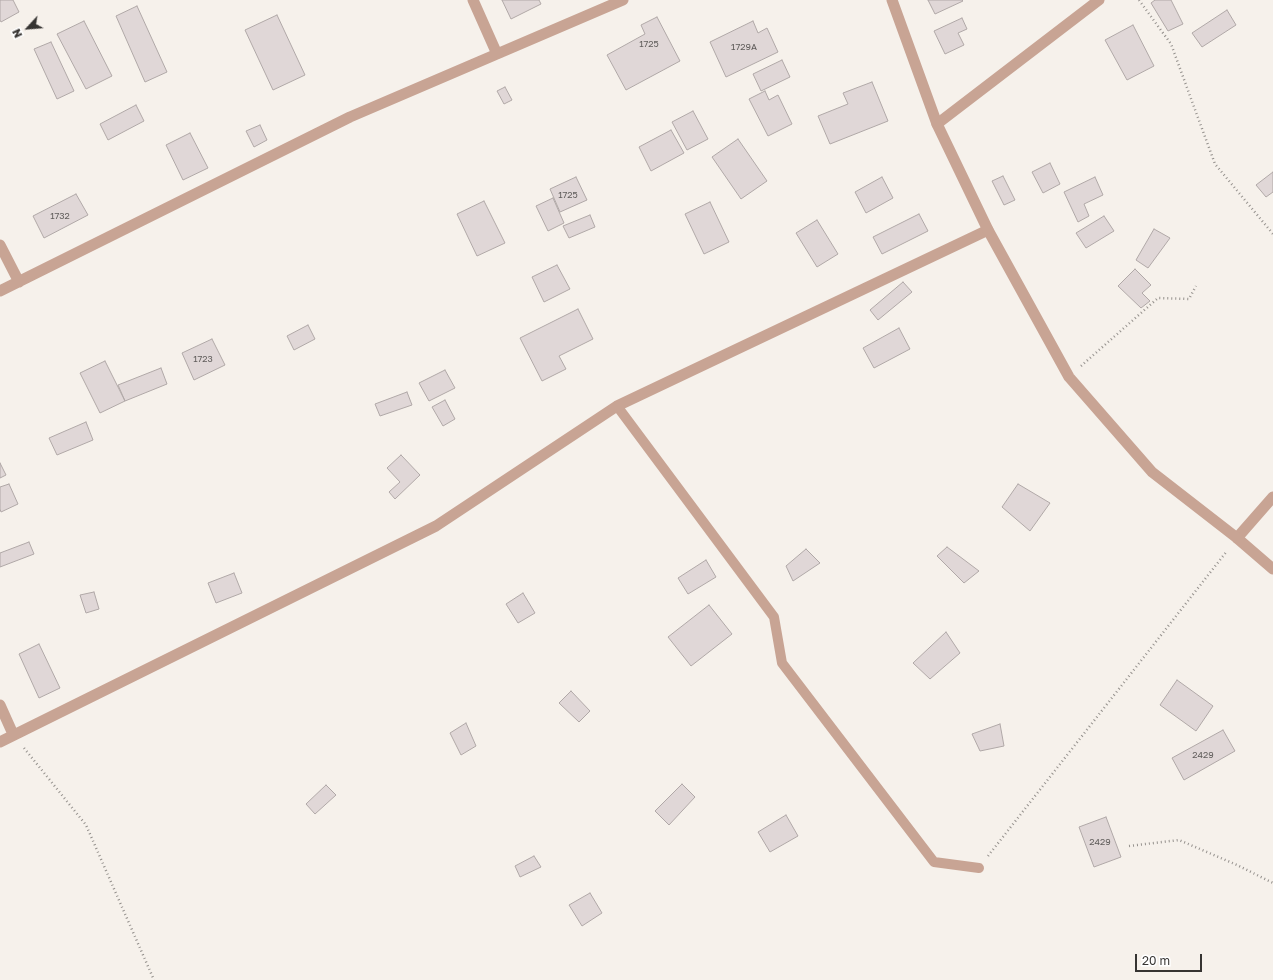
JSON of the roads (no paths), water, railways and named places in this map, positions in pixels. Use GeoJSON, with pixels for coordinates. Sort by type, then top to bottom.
{"type":"FeatureCollection","features":[{"type":"Feature","properties":{"kind":"street"},"geometry":{"type":"LineString","coordinates":[[473,0],[497,54]]}},
{"type":"Feature","properties":{"kind":"street"},"geometry":{"type":"LineString","coordinates":[[0,291],[350,117],[623,0]]}},
{"type":"Feature","properties":{"kind":"street"},"geometry":{"type":"LineString","coordinates":[[892,0],[937,124],[988,230],[1069,377],[1152,472],[1237,538],[1273,569]]}},
{"type":"Feature","properties":{"kind":"street"},"geometry":{"type":"LineString","coordinates":[[937,124],[1099,0]]}},
{"type":"Feature","properties":{"kind":"street"},"geometry":{"type":"LineString","coordinates":[[0,742],[13,734],[436,526],[617,406],[988,230]]}},
{"type":"Feature","properties":{"kind":"street"},"geometry":{"type":"LineString","coordinates":[[0,245],[19,282]]}},
{"type":"Feature","properties":{"kind":"street"},"geometry":{"type":"LineString","coordinates":[[1237,538],[1273,497]]}},
{"type":"Feature","properties":{"kind":"street"},"geometry":{"type":"LineString","coordinates":[[0,705],[13,734]]}},
{"type":"Feature","properties":{"kind":"lane"},"geometry":{"type":"LineString","coordinates":[[617,406],[774,617],[782,663],[934,862],[979,868]]}}]}
